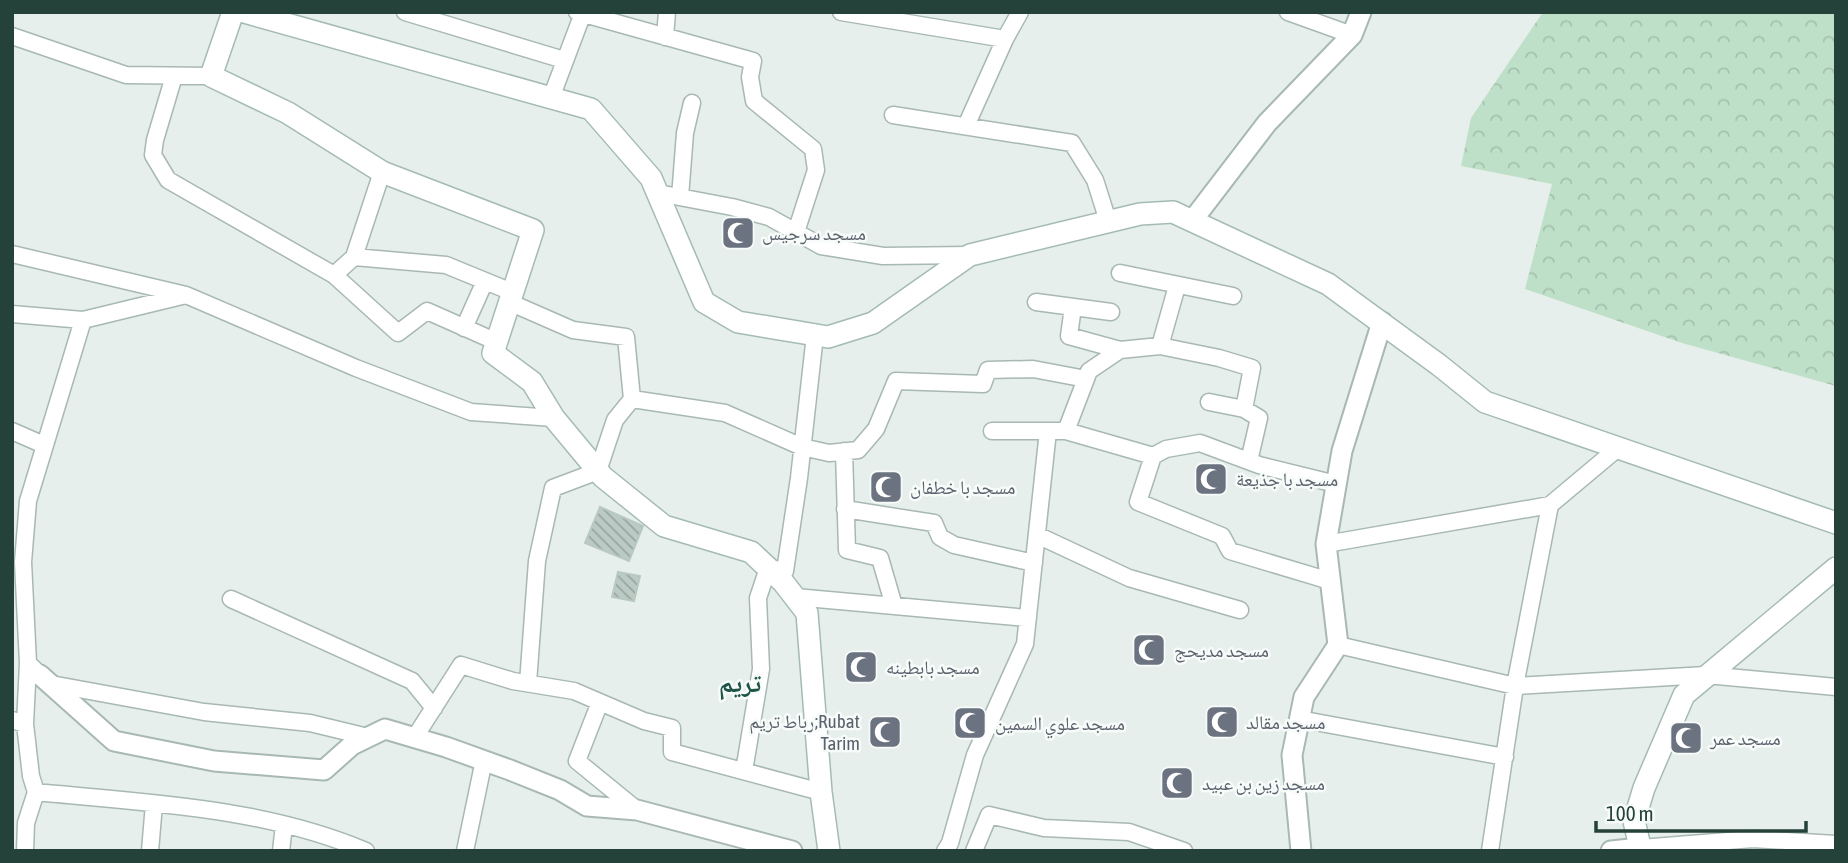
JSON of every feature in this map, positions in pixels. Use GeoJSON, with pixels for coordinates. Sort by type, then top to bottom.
{"type":"FeatureCollection","features":[{"type":"Feature","properties":{"kind":"main road"},"geometry":{"type":"LineString","coordinates":[[233,12],[211,76],[288,113],[382,172],[533,230],[493,353],[532,382],[554,418],[598,471],[664,526],[751,552],[783,582],[807,613],[821,792],[829,851]]}},
{"type":"Feature","properties":{"kind":"main road"},"geometry":{"type":"LineString","coordinates":[[244,12],[591,109],[651,178],[704,302],[738,322],[828,337],[873,323],[970,255],[1140,214],[1173,212],[1328,284],[1485,402],[1836,523]]}},
{"type":"Feature","properties":{"kind":"main road"},"geometry":{"type":"LineString","coordinates":[[1640,849],[1634,821],[1644,788],[1684,695],[1836,568]]}},
{"type":"Feature","properties":{"kind":"street"},"geometry":{"type":"LineString","coordinates":[[405,12],[564,60]]}},
{"type":"Feature","properties":{"kind":"street"},"geometry":{"type":"LineString","coordinates":[[665,37],[667,12]]}},
{"type":"Feature","properties":{"kind":"street"},"geometry":{"type":"LineString","coordinates":[[841,12],[1005,39]]}},
{"type":"Feature","properties":{"kind":"street"},"geometry":{"type":"LineString","coordinates":[[966,126],[1020,12]]}},
{"type":"Feature","properties":{"kind":"street"},"geometry":{"type":"LineString","coordinates":[[1288,12],[1352,35]]}},
{"type":"Feature","properties":{"kind":"street"},"geometry":{"type":"LineString","coordinates":[[1192,221],[1267,123],[1352,35],[1361,12]]}},
{"type":"Feature","properties":{"kind":"street"},"geometry":{"type":"LineString","coordinates":[[551,98],[580,13],[753,61],[750,77],[754,101],[813,149],[816,170],[796,232]]}},
{"type":"Feature","properties":{"kind":"street"},"geometry":{"type":"LineString","coordinates":[[12,36],[126,75],[211,76]]}},
{"type":"Feature","properties":{"kind":"street"},"geometry":{"type":"LineString","coordinates":[[174,76],[153,155],[168,180],[334,275],[398,333],[427,311],[497,342]]}},
{"type":"Feature","properties":{"kind":"street"},"geometry":{"type":"LineString","coordinates":[[680,197],[685,132],[692,103]]}},
{"type":"Feature","properties":{"kind":"street"},"geometry":{"type":"LineString","coordinates":[[893,115],[1072,143],[1095,180],[1108,221]]}},
{"type":"Feature","properties":{"kind":"street"},"geometry":{"type":"LineString","coordinates":[[334,275],[354,257],[382,172]]}},
{"type":"Feature","properties":{"kind":"street"},"geometry":{"type":"LineString","coordinates":[[658,193],[769,217],[821,246],[883,256],[970,255]]}},
{"type":"Feature","properties":{"kind":"street"},"geometry":{"type":"LineString","coordinates":[[12,254],[186,295],[356,368],[471,412],[554,418]]}},
{"type":"Feature","properties":{"kind":"street"},"geometry":{"type":"LineString","coordinates":[[354,257],[446,265],[485,281],[573,330],[626,337],[632,399],[615,420],[598,471],[554,488],[537,561],[528,683]]}},
{"type":"Feature","properties":{"kind":"street"},"geometry":{"type":"LineString","coordinates":[[1120,273],[1233,296]]}},
{"type":"Feature","properties":{"kind":"street"},"geometry":{"type":"LineString","coordinates":[[464,328],[485,281]]}},
{"type":"Feature","properties":{"kind":"street"},"geometry":{"type":"LineString","coordinates":[[1160,346],[1177,286]]}},
{"type":"Feature","properties":{"kind":"street"},"geometry":{"type":"LineString","coordinates":[[12,314],[83,320],[186,295]]}},
{"type":"Feature","properties":{"kind":"street"},"geometry":{"type":"LineString","coordinates":[[1036,302],[1111,312]]}},
{"type":"Feature","properties":{"kind":"street"},"geometry":{"type":"LineString","coordinates":[[1073,307],[1069,336],[1120,350],[1160,346],[1252,368],[1244,410]]}},
{"type":"Feature","properties":{"kind":"street"},"geometry":{"type":"LineString","coordinates":[[25,851],[19,822],[36,792],[19,722],[40,674],[18,561],[20,499],[44,445],[83,320]]}},
{"type":"Feature","properties":{"kind":"street"},"geometry":{"type":"LineString","coordinates":[[1301,851],[1292,755],[1304,697],[1338,645],[1326,544],[1342,451],[1382,322]]}},
{"type":"Feature","properties":{"kind":"street"},"geometry":{"type":"LineString","coordinates":[[744,771],[761,669],[758,598],[768,568],[785,572],[815,335]]}},
{"type":"Feature","properties":{"kind":"street"},"geometry":{"type":"LineString","coordinates":[[1066,431],[1089,371],[1120,350]]}},
{"type":"Feature","properties":{"kind":"street"},"geometry":{"type":"LineString","coordinates":[[632,399],[725,413],[802,447],[829,453],[858,450],[876,429],[896,381],[983,384],[988,370],[1033,369],[1086,379]]}},
{"type":"Feature","properties":{"kind":"street"},"geometry":{"type":"LineString","coordinates":[[1209,402],[1244,410],[1259,418],[1250,461]]}},
{"type":"Feature","properties":{"kind":"street"},"geometry":{"type":"LineString","coordinates":[[12,431],[44,445]]}},
{"type":"Feature","properties":{"kind":"street"},"geometry":{"type":"LineString","coordinates":[[992,431],[1066,431],[1153,456]]}},
{"type":"Feature","properties":{"kind":"street"},"geometry":{"type":"LineString","coordinates":[[945,851],[950,843],[975,755],[1025,645],[1048,431]]}},
{"type":"Feature","properties":{"kind":"street"},"geometry":{"type":"LineString","coordinates":[[1330,581],[1230,551],[1222,536],[1138,502],[1153,456],[1166,449],[1200,443],[1250,461],[1336,484]]}},
{"type":"Feature","properties":{"kind":"street"},"geometry":{"type":"LineString","coordinates":[[1326,544],[1550,505],[1618,448]]}},
{"type":"Feature","properties":{"kind":"street"},"geometry":{"type":"LineString","coordinates":[[844,451],[846,550],[880,558],[894,606]]}},
{"type":"Feature","properties":{"kind":"street"},"geometry":{"type":"LineString","coordinates":[[1490,851],[1515,686],[1550,505]]}},
{"type":"Feature","properties":{"kind":"street"},"geometry":{"type":"LineString","coordinates":[[845,509],[934,523],[940,537],[954,545],[1034,563]]}},
{"type":"Feature","properties":{"kind":"street"},"geometry":{"type":"LineString","coordinates":[[1037,535],[1129,578],[1240,610]]}},
{"type":"Feature","properties":{"kind":"street"},"geometry":{"type":"LineString","coordinates":[[794,597],[1028,618]]}},
{"type":"Feature","properties":{"kind":"street"},"geometry":{"type":"LineString","coordinates":[[231,599],[412,681],[433,708]]}},
{"type":"Feature","properties":{"kind":"street"},"geometry":{"type":"LineString","coordinates":[[1338,645],[1515,686],[1706,676],[1836,687]]}},
{"type":"Feature","properties":{"kind":"street"},"geometry":{"type":"LineString","coordinates":[[415,737],[461,665],[528,683],[574,691],[644,721],[671,727],[672,752],[821,792]]}},
{"type":"Feature","properties":{"kind":"street"},"geometry":{"type":"LineString","coordinates":[[40,674],[114,741],[214,761],[324,770],[352,745],[385,729],[484,760],[560,790],[587,806],[637,810],[792,851]]}},
{"type":"Feature","properties":{"kind":"street"},"geometry":{"type":"LineString","coordinates":[[40,674],[204,712],[310,723],[368,737]]}},
{"type":"Feature","properties":{"kind":"street"},"geometry":{"type":"LineString","coordinates":[[600,702],[577,761],[637,810]]}},
{"type":"Feature","properties":{"kind":"street"},"geometry":{"type":"LineString","coordinates":[[1299,719],[1505,757]]}},
{"type":"Feature","properties":{"kind":"street"},"geometry":{"type":"LineString","coordinates":[[465,851],[484,760]]}},
{"type":"Feature","properties":{"kind":"street"},"geometry":{"type":"LineString","coordinates":[[36,792],[231,812],[330,836],[366,851]]}},
{"type":"Feature","properties":{"kind":"street"},"geometry":{"type":"LineString","coordinates":[[150,851],[154,804]]}},
{"type":"Feature","properties":{"kind":"street"},"geometry":{"type":"LineString","coordinates":[[974,851],[989,815],[1044,828],[1129,832],[1184,851]]}},
{"type":"Feature","properties":{"kind":"street"},"geometry":{"type":"LineString","coordinates":[[281,851],[284,825]]}},
{"type":"Feature","properties":{"kind":"street"},"geometry":{"type":"LineString","coordinates":[[1611,851],[1753,839],[1836,844]]}},
{"type":"Feature","properties":{"kind":"green space"},"geometry":{"type":"Polygon","coordinates":[[[1543,12],[1836,12],[1836,386],[1682,343],[1525,289],[1552,184],[1461,166],[1471,118],[1543,12]]]}},
{"type":"Feature","properties":{"kind":"building"},"geometry":{"type":"Polygon","coordinates":[[[600,507],[643,526],[629,561],[585,543],[600,507]]]}},
{"type":"Feature","properties":{"kind":"building"},"geometry":{"type":"Polygon","coordinates":[[[618,572],[640,576],[634,601],[612,597],[618,572]]]}},
{"type":"Feature","properties":{"kind":"place","name":"مسجد سرجيس"},"geometry":{"type":"Point","coordinates":[738,233]}},
{"type":"Feature","properties":{"kind":"place","name":"مسجد با جذيعة"},"geometry":{"type":"Point","coordinates":[1211,479]}},
{"type":"Feature","properties":{"kind":"place","name":"مسجد با خطفان"},"geometry":{"type":"Point","coordinates":[886,487]}},
{"type":"Feature","properties":{"kind":"place","name":"مسجد مديحج"},"geometry":{"type":"Point","coordinates":[1149,650]}},
{"type":"Feature","properties":{"kind":"place","name":"مسجد بابطينه"},"geometry":{"type":"Point","coordinates":[861,667]}},
{"type":"Feature","properties":{"kind":"place","name":"مسجد مقالد"},"geometry":{"type":"Point","coordinates":[1222,722]}},
{"type":"Feature","properties":{"kind":"place","name":"مسجد علوي السمين"},"geometry":{"type":"Point","coordinates":[970,723]}},
{"type":"Feature","properties":{"kind":"place","name":"رباط تريم;Rubat Tarim"},"geometry":{"type":"Point","coordinates":[885,732]}},
{"type":"Feature","properties":{"kind":"place","name":"مسجد عمر"},"geometry":{"type":"Point","coordinates":[1686,738]}},
{"type":"Feature","properties":{"kind":"place","name":"مسجد زين بن عبيد"},"geometry":{"type":"Point","coordinates":[1177,783]}},
{"type":"Feature","properties":{"kind":"district","name":"تريم"},"geometry":{"type":"Point","coordinates":[740,683]}}]}
